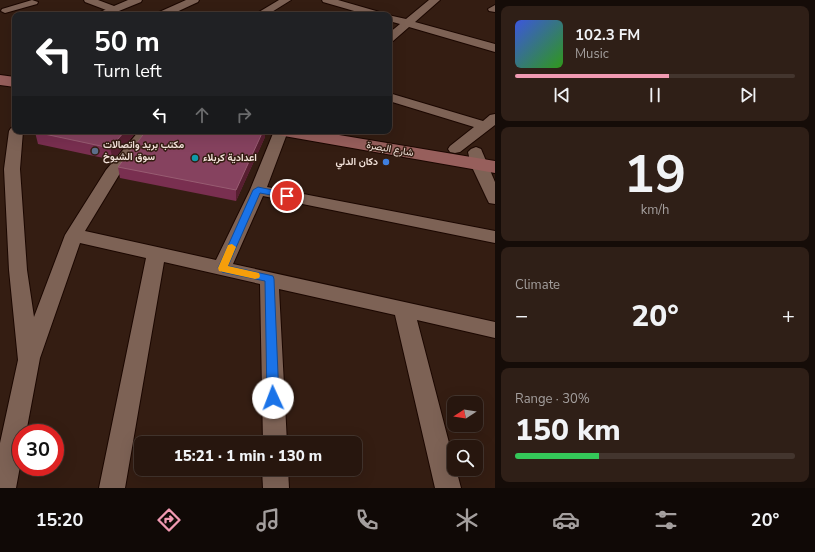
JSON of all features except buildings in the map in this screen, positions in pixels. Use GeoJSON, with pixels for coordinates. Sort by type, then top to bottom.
{"type":"FeatureCollection","features":[{"type":"Feature","properties":{"kind":"main road"},"geometry":{"type":"LineString","coordinates":[[0,70],[12,72]]}},
{"type":"Feature","properties":{"kind":"main road"},"geometry":{"type":"LineString","coordinates":[[0,80],[12,82]]}},
{"type":"Feature","properties":{"kind":"main road","name":"شارع البصرة"},"geometry":{"type":"LineString","coordinates":[[304,134],[484,161],[495,154]]}},
{"type":"Feature","properties":{"kind":"main road","name":"شارع البصرة"},"geometry":{"type":"LineString","coordinates":[[366,134],[455,149],[484,161]]}},
{"type":"Feature","properties":{"kind":"street"},"geometry":{"type":"LineString","coordinates":[[89,0],[117,10],[137,0]]}},
{"type":"Feature","properties":{"kind":"street"},"geometry":{"type":"LineString","coordinates":[[168,12],[194,0]]}},
{"type":"Feature","properties":{"kind":"street"},"geometry":{"type":"LineString","coordinates":[[265,12],[286,0]]}},
{"type":"Feature","properties":{"kind":"street"},"geometry":{"type":"LineString","coordinates":[[327,0],[369,12]]}},
{"type":"Feature","properties":{"kind":"street"},"geometry":{"type":"LineString","coordinates":[[392,36],[435,0]]}},
{"type":"Feature","properties":{"kind":"street"},"geometry":{"type":"LineString","coordinates":[[2,11],[34,2]]}},
{"type":"Feature","properties":{"kind":"street"},"geometry":{"type":"LineString","coordinates":[[104,12],[111,9]]}},
{"type":"Feature","properties":{"kind":"street"},"geometry":{"type":"LineString","coordinates":[[392,19],[495,48]]}},
{"type":"Feature","properties":{"kind":"street"},"geometry":{"type":"LineString","coordinates":[[392,98],[490,122]]}},
{"type":"Feature","properties":{"kind":"street"},"geometry":{"type":"LineString","coordinates":[[455,149],[490,122]]}},
{"type":"Feature","properties":{"kind":"street"},"geometry":{"type":"LineString","coordinates":[[16,134],[12,169],[18,270],[29,360]]}},
{"type":"Feature","properties":{"kind":"street"},"geometry":{"type":"LineString","coordinates":[[3,488],[29,360],[74,234],[112,173],[144,134]]}},
{"type":"Feature","properties":{"kind":"street"},"geometry":{"type":"LineString","coordinates":[[222,268],[258,190],[280,134]]}},
{"type":"Feature","properties":{"kind":"street"},"geometry":{"type":"LineString","coordinates":[[484,161],[495,199]]}},
{"type":"Feature","properties":{"kind":"street"},"geometry":{"type":"LineString","coordinates":[[258,190],[495,237]]}},
{"type":"Feature","properties":{"kind":"street"},"geometry":{"type":"LineString","coordinates":[[74,234],[495,330]]}},
{"type":"Feature","properties":{"kind":"street"},"geometry":{"type":"LineString","coordinates":[[112,488],[156,253]]}},
{"type":"Feature","properties":{"kind":"street"},"geometry":{"type":"LineString","coordinates":[[269,279],[275,436]]}},
{"type":"Feature","properties":{"kind":"street"},"geometry":{"type":"LineString","coordinates":[[404,310],[448,488]]}},
{"type":"Feature","properties":{"kind":"street"},"geometry":{"type":"LineString","coordinates":[[275,476],[276,488]]}},
{"type":"Feature","properties":{"kind":"slow traffic"},"geometry":{"type":"LineString","coordinates":[[232,247],[222,268],[255,276]]}},
{"type":"Feature","properties":{"kind":"place","name":"مكتب بريد واتصالات سوق الشيوخ"},"geometry":{"type":"Point","coordinates":[95,151]}},
{"type":"Feature","properties":{"kind":"place","name":"اعدادية كربلاء"},"geometry":{"type":"Point","coordinates":[195,158]}},
{"type":"Feature","properties":{"kind":"place","name":"دكان الدلي"},"geometry":{"type":"Point","coordinates":[386,162]}},
{"type":"Feature","properties":{"kind":"route"},"geometry":{"type":"LineString","coordinates":[[273,398],[269,279],[222,268],[258,190],[287,196]]}}]}
